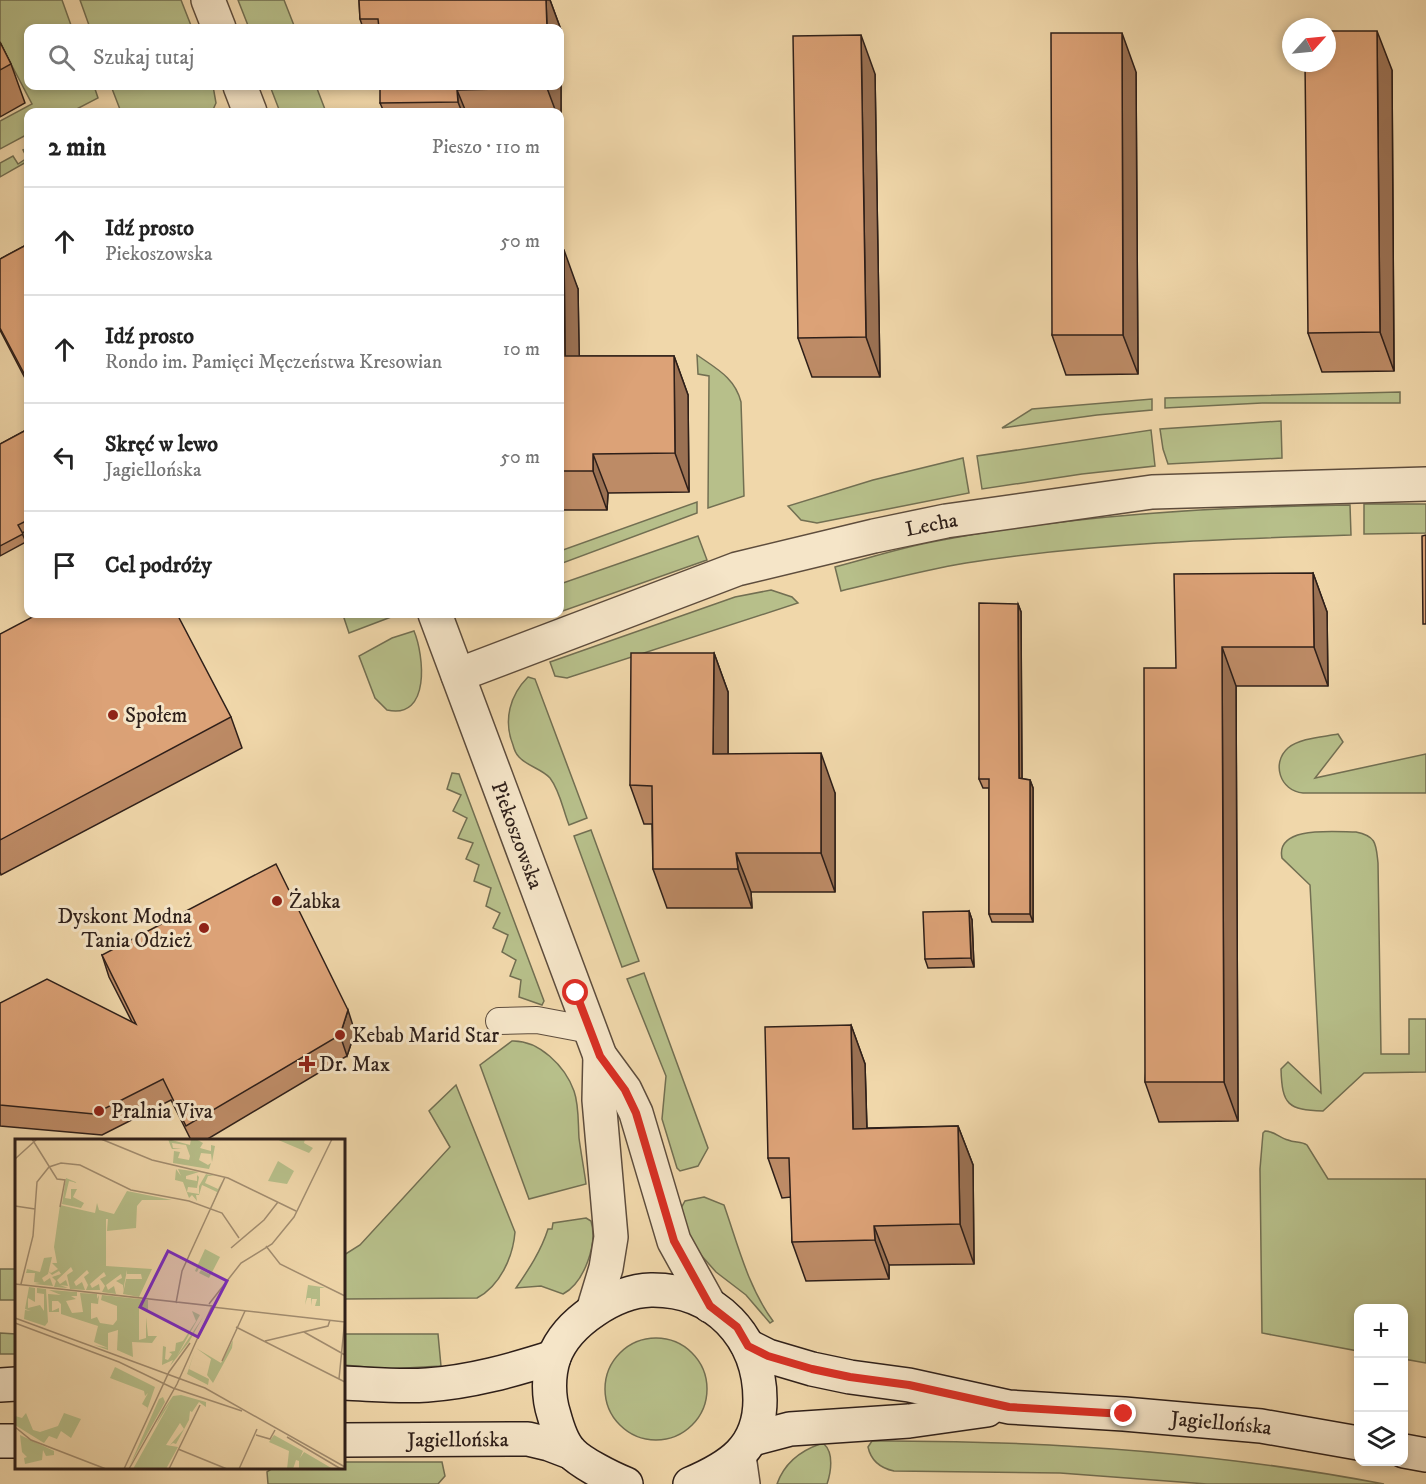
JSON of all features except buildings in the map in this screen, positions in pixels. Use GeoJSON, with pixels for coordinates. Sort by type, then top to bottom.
{"type":"FeatureCollection","features":[{"type":"Feature","properties":{"kind":"street"},"geometry":{"type":"LineString","coordinates":[[208,0],[217,24]]}},
{"type":"Feature","properties":{"kind":"street"},"geometry":{"type":"LineString","coordinates":[[242,90],[248,108]]}},
{"type":"Feature","properties":{"kind":"street","name":"Lecha"},"geometry":{"type":"LineString","coordinates":[[458,675],[737,569],[946,521],[1152,492],[1426,484]]}},
{"type":"Feature","properties":{"kind":"street","name":"Piekoszowska"},"geometry":{"type":"LineString","coordinates":[[437,618],[595,1043],[625,1090],[636,1113],[674,1241],[710,1306]]}},
{"type":"Feature","properties":{"kind":"street","name":"Piekoszowska"},"geometry":{"type":"LineString","coordinates":[[593,1311],[606,1268],[611,1237],[595,1043]]}},
{"type":"Feature","properties":{"kind":"street"},"geometry":{"type":"LineString","coordinates":[[570,1452],[557,1426],[550,1404],[554,1357],[570,1334],[593,1311],[622,1296],[650,1290],[677,1293],[695,1298],[710,1306],[737,1327],[748,1346],[755,1362],[760,1397],[758,1423],[744,1460]]}},
{"type":"Feature","properties":{"kind":"street","name":"Jagiellońska"},"geometry":{"type":"LineString","coordinates":[[748,1346],[768,1356],[812,1369],[909,1385],[1009,1407],[1261,1426],[1354,1442]]}},
{"type":"Feature","properties":{"kind":"street"},"geometry":{"type":"LineString","coordinates":[[345,1383],[393,1386],[455,1382],[513,1370],[554,1357]]}},
{"type":"Feature","properties":{"kind":"street"},"geometry":{"type":"LineString","coordinates":[[0,1385],[15,1384]]}},
{"type":"Feature","properties":{"kind":"street","name":"Jagiellońska"},"geometry":{"type":"LineString","coordinates":[[690,1484],[744,1460],[790,1429],[909,1421],[1009,1407]]}},
{"type":"Feature","properties":{"kind":"street","name":"Jagiellońska"},"geometry":{"type":"LineString","coordinates":[[345,1440],[528,1438],[570,1452],[597,1470],[626,1484]]}},
{"type":"Feature","properties":{"kind":"street"},"geometry":{"type":"LineString","coordinates":[[1408,1452],[1426,1455]]}},
{"type":"Feature","properties":{"kind":"lane"},"geometry":{"type":"LineString","coordinates":[[499,1021],[537,1020],[595,1043]]}},
{"type":"Feature","properties":{"kind":"green space"},"geometry":{"type":"Polygon","coordinates":[[[0,0],[62,0],[71,24],[24,24],[24,89],[0,43],[0,0]]]}},
{"type":"Feature","properties":{"kind":"green space"},"geometry":{"type":"Polygon","coordinates":[[[80,0],[181,0],[190,24],[89,24],[80,0]]]}},
{"type":"Feature","properties":{"kind":"green space"},"geometry":{"type":"Polygon","coordinates":[[[238,0],[284,0],[293,24],[247,24],[238,0]]]}},
{"type":"Feature","properties":{"kind":"green space"},"geometry":{"type":"Polygon","coordinates":[[[25,90],[95,90],[98,98],[79,108],[24,108],[32,104],[25,90]]]}},
{"type":"Feature","properties":{"kind":"green space"},"geometry":{"type":"Polygon","coordinates":[[[113,90],[214,90],[216,103],[214,108],[119,108],[113,90]]]}},
{"type":"Feature","properties":{"kind":"green space"},"geometry":{"type":"Polygon","coordinates":[[[272,90],[318,90],[324,108],[278,108],[272,90]]]}},
{"type":"Feature","properties":{"kind":"green space"},"geometry":{"type":"Polygon","coordinates":[[[24,108],[24,136],[0,149],[0,121],[24,108]]]}},
{"type":"Feature","properties":{"kind":"green space"},"geometry":{"type":"Polygon","coordinates":[[[13,156],[18,164],[24,160],[24,163],[0,177],[0,163],[13,156]]]}},
{"type":"Feature","properties":{"kind":"green space"},"geometry":{"type":"Polygon","coordinates":[[[697,355],[730,380],[741,402],[744,496],[708,508],[709,376],[698,374],[697,355]]]}},
{"type":"Feature","properties":{"kind":"green space"},"geometry":{"type":"Polygon","coordinates":[[[1400,392],[1400,403],[1262,403],[1165,408],[1165,398],[1400,392]]]}},
{"type":"Feature","properties":{"kind":"green space"},"geometry":{"type":"Polygon","coordinates":[[[1152,399],[1152,410],[1002,428],[1032,409],[1152,399]]]}},
{"type":"Feature","properties":{"kind":"green space"},"geometry":{"type":"Polygon","coordinates":[[[1281,421],[1282,458],[1168,464],[1163,449],[1160,429],[1281,421]]]}},
{"type":"Feature","properties":{"kind":"green space"},"geometry":{"type":"Polygon","coordinates":[[[1151,430],[1155,466],[982,489],[977,456],[1151,430]]]}},
{"type":"Feature","properties":{"kind":"green space"},"geometry":{"type":"Polygon","coordinates":[[[963,458],[969,493],[817,523],[801,520],[788,506],[873,480],[963,458]]]}},
{"type":"Feature","properties":{"kind":"green space"},"geometry":{"type":"Polygon","coordinates":[[[697,502],[697,513],[564,563],[564,550],[697,502]]]}},
{"type":"Feature","properties":{"kind":"green space"},"geometry":{"type":"Polygon","coordinates":[[[1364,504],[1426,504],[1426,533],[1364,534],[1364,504]]]}},
{"type":"Feature","properties":{"kind":"green space"},"geometry":{"type":"Polygon","coordinates":[[[1350,505],[1351,535],[1206,540],[1110,546],[1014,556],[950,566],[841,591],[835,567],[924,543],[1040,525],[1195,510],[1350,505]]]}},
{"type":"Feature","properties":{"kind":"green space"},"geometry":{"type":"Polygon","coordinates":[[[698,536],[707,560],[564,611],[564,583],[698,536]]]}},
{"type":"Feature","properties":{"kind":"green space"},"geometry":{"type":"Polygon","coordinates":[[[771,590],[792,597],[798,603],[567,678],[555,676],[550,662],[735,597],[771,590]]]}},
{"type":"Feature","properties":{"kind":"green space"},"geometry":{"type":"Polygon","coordinates":[[[344,618],[388,618],[349,633],[344,618]]]}},
{"type":"Feature","properties":{"kind":"green space"},"geometry":{"type":"Polygon","coordinates":[[[414,631],[418,642],[421,669],[418,696],[411,705],[401,710],[387,710],[375,698],[359,656],[392,638],[414,631]]]}},
{"type":"Feature","properties":{"kind":"green space"},"geometry":{"type":"Polygon","coordinates":[[[528,677],[535,679],[587,818],[569,825],[559,795],[550,778],[519,757],[510,736],[510,708],[517,692],[528,677]]]}},
{"type":"Feature","properties":{"kind":"green space"},"geometry":{"type":"Polygon","coordinates":[[[1338,734],[1343,742],[1315,778],[1426,754],[1426,793],[1303,793],[1295,791],[1284,782],[1279,768],[1283,754],[1288,748],[1305,740],[1338,734]]]}},
{"type":"Feature","properties":{"kind":"green space"},"geometry":{"type":"Polygon","coordinates":[[[452,773],[459,774],[544,1001],[542,1005],[519,997],[521,980],[510,976],[516,960],[502,952],[508,935],[493,928],[500,913],[486,906],[491,888],[474,881],[479,865],[466,859],[473,843],[458,838],[467,818],[453,811],[461,795],[447,789],[452,773]]]}},
{"type":"Feature","properties":{"kind":"green space"},"geometry":{"type":"Polygon","coordinates":[[[591,830],[639,961],[622,967],[574,836],[591,830]]]}},
{"type":"Feature","properties":{"kind":"green space"},"geometry":{"type":"Polygon","coordinates":[[[1356,832],[1372,839],[1376,846],[1378,863],[1381,1054],[1409,1054],[1409,1019],[1426,1019],[1426,1072],[1364,1073],[1323,1111],[1302,1109],[1289,1103],[1286,1098],[1281,1069],[1288,1062],[1321,1093],[1310,885],[1282,858],[1282,847],[1297,835],[1356,832]]]}},
{"type":"Feature","properties":{"kind":"green space"},"geometry":{"type":"Polygon","coordinates":[[[644,973],[708,1148],[698,1166],[680,1171],[677,1168],[662,1119],[666,1076],[627,979],[644,973]]]}},
{"type":"Feature","properties":{"kind":"green space"},"geometry":{"type":"Polygon","coordinates":[[[512,1041],[532,1045],[550,1056],[570,1082],[577,1102],[579,1138],[586,1184],[529,1199],[480,1065],[512,1041]]]}},
{"type":"Feature","properties":{"kind":"green space"},"geometry":{"type":"Polygon","coordinates":[[[456,1085],[515,1232],[514,1242],[504,1270],[492,1286],[477,1298],[345,1299],[345,1254],[360,1245],[450,1147],[429,1111],[456,1085]]]}},
{"type":"Feature","properties":{"kind":"green space"},"geometry":{"type":"Polygon","coordinates":[[[1271,1132],[1285,1139],[1307,1145],[1328,1179],[1426,1179],[1426,1363],[1408,1360],[1408,1304],[1354,1304],[1354,1350],[1262,1333],[1260,1169],[1263,1133],[1271,1132]]]}},
{"type":"Feature","properties":{"kind":"green space"},"geometry":{"type":"Polygon","coordinates":[[[704,1197],[724,1205],[750,1280],[773,1321],[770,1323],[746,1295],[716,1272],[691,1240],[680,1210],[685,1201],[704,1197]]]}},
{"type":"Feature","properties":{"kind":"green space"},"geometry":{"type":"Polygon","coordinates":[[[586,1218],[591,1221],[593,1230],[591,1251],[583,1272],[571,1289],[563,1294],[541,1286],[516,1288],[530,1267],[548,1229],[552,1229],[553,1223],[586,1218]]]}},
{"type":"Feature","properties":{"kind":"green space"},"geometry":{"type":"Polygon","coordinates":[[[0,1269],[15,1269],[15,1300],[0,1300],[0,1269]]]}},
{"type":"Feature","properties":{"kind":"green space"},"geometry":{"type":"Polygon","coordinates":[[[0,1333],[15,1334],[15,1354],[0,1354],[0,1333]]]}},
{"type":"Feature","properties":{"kind":"green space"},"geometry":{"type":"Polygon","coordinates":[[[345,1334],[438,1334],[441,1366],[388,1369],[345,1365],[345,1334]]]}},
{"type":"Feature","properties":{"kind":"green space"},"geometry":{"type":"Polygon","coordinates":[[[656,1338],[676,1342],[692,1353],[703,1369],[707,1389],[703,1409],[692,1425],[676,1436],[656,1440],[636,1436],[620,1425],[609,1409],[605,1389],[609,1369],[620,1353],[636,1342],[656,1338]]]}},
{"type":"Feature","properties":{"kind":"green space"},"geometry":{"type":"Polygon","coordinates":[[[872,1441],[1001,1443],[1130,1450],[1257,1464],[1384,1484],[1207,1484],[1060,1473],[894,1471],[880,1466],[874,1460],[868,1447],[872,1441]]]}},
{"type":"Feature","properties":{"kind":"green space"},"geometry":{"type":"Polygon","coordinates":[[[824,1444],[830,1457],[827,1484],[777,1484],[788,1464],[806,1450],[824,1444]]]}},
{"type":"Feature","properties":{"kind":"green space"},"geometry":{"type":"Polygon","coordinates":[[[345,1462],[442,1462],[445,1476],[438,1484],[268,1484],[267,1472],[272,1469],[345,1469],[345,1462]]]}},
{"type":"Feature","properties":{"kind":"place","name":"Społem"},"geometry":{"type":"Point","coordinates":[113,715]}},
{"type":"Feature","properties":{"kind":"place","name":"Żabka"},"geometry":{"type":"Point","coordinates":[277,901]}},
{"type":"Feature","properties":{"kind":"place","name":"Dyskont Modna Tania Odzież"},"geometry":{"type":"Point","coordinates":[204,928]}},
{"type":"Feature","properties":{"kind":"place","name":"Kebab Marid Star"},"geometry":{"type":"Point","coordinates":[340,1035]}},
{"type":"Feature","properties":{"kind":"place","name":"Dr. Max"},"geometry":{"type":"Point","coordinates":[307,1064]}},
{"type":"Feature","properties":{"kind":"place","name":"Pralnia Viva"},"geometry":{"type":"Point","coordinates":[99,1111]}},
{"type":"Feature","properties":{"kind":"route"},"geometry":{"type":"LineString","coordinates":[[576,993],[600,1056],[625,1090],[636,1113],[674,1241],[710,1306],[737,1327],[748,1346],[768,1356],[812,1369],[909,1385],[1009,1407],[1124,1414]]}}]}
